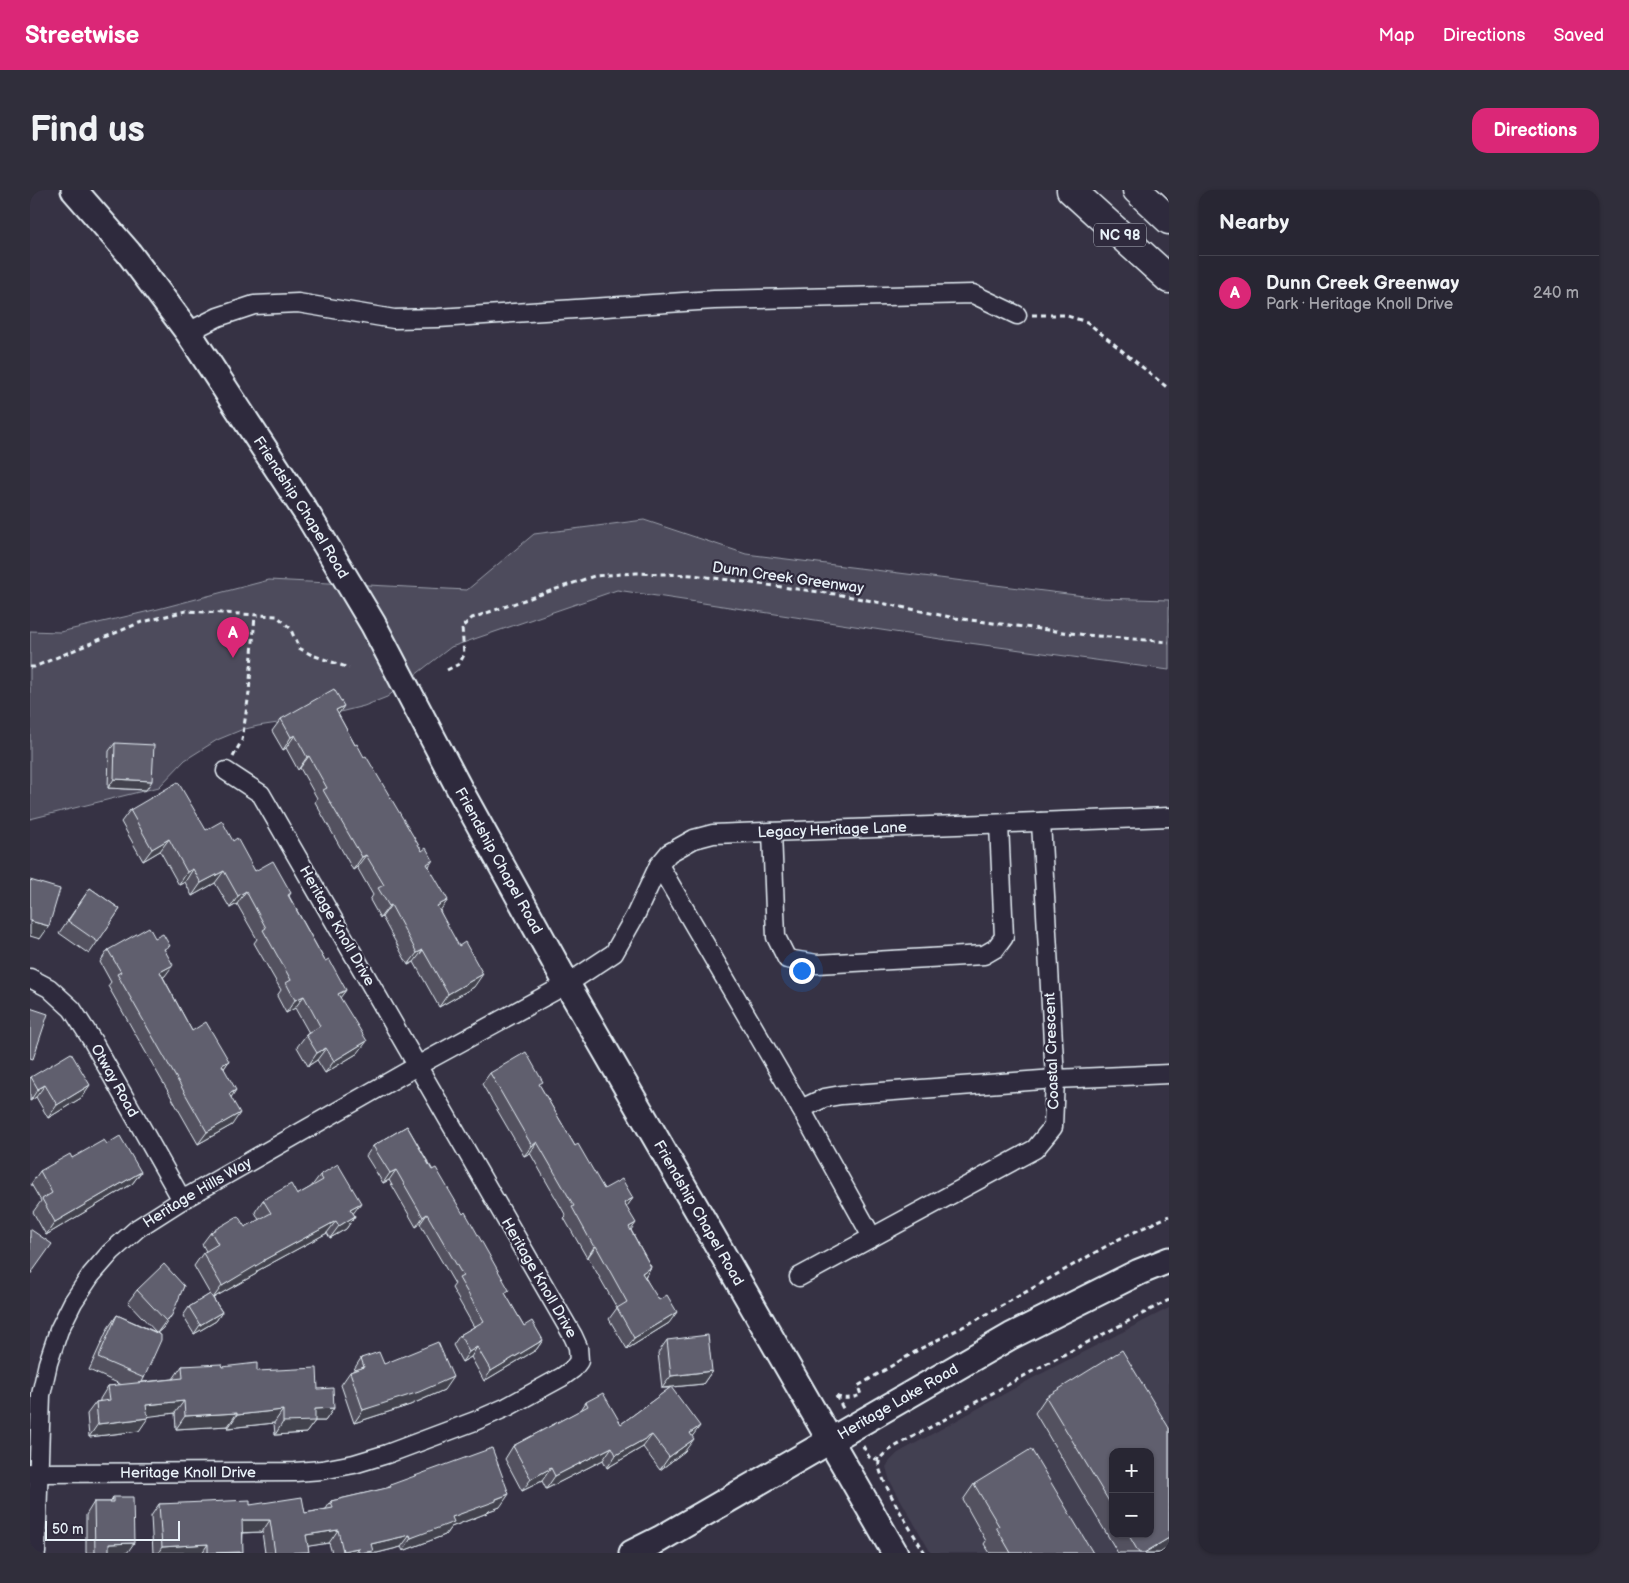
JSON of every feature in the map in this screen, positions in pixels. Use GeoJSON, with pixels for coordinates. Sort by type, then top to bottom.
{"type":"FeatureCollection","features":[{"type":"Feature","properties":{"kind":"highway","name":"NC 98"},"geometry":{"type":"LineString","coordinates":[[1071,190],[1169,279]]}},
{"type":"Feature","properties":{"kind":"highway","name":"NC 98"},"geometry":{"type":"LineString","coordinates":[[1137,190],[1169,220]]}},
{"type":"Feature","properties":{"kind":"street","name":"Friendship Chapel Road"},"geometry":{"type":"LineString","coordinates":[[74,190],[128,252],[188,332],[309,517],[373,624],[460,790],[567,984],[894,1553]]}},
{"type":"Feature","properties":{"kind":"street"},"geometry":{"type":"LineString","coordinates":[[188,332],[218,317],[254,305],[298,303],[394,319],[438,318],[714,300],[973,294],[1017,315]]}},
{"type":"Feature","properties":{"kind":"street","name":"Heritage Knoll Drive"},"geometry":{"type":"LineString","coordinates":[[34,1473],[295,1472],[322,1470],[354,1464],[448,1431],[507,1407],[562,1377],[573,1369],[579,1361],[578,1347],[573,1336],[261,794],[226,771]]}},
{"type":"Feature","properties":{"kind":"street","name":"Legacy Heritage Lane"},"geometry":{"type":"LineString","coordinates":[[567,984],[614,953],[635,916],[659,865],[669,853],[694,839],[713,834],[1169,817]]}},
{"type":"Feature","properties":{"kind":"street","name":"Coastal Crescent"},"geometry":{"type":"LineString","coordinates":[[799,1277],[1035,1148],[1053,1127],[1055,1079],[1041,822]]}},
{"type":"Feature","properties":{"kind":"street"},"geometry":{"type":"LineString","coordinates":[[772,832],[776,937],[787,959],[817,964],[984,955],[996,948],[1004,937],[999,824]]}},
{"type":"Feature","properties":{"kind":"street"},"geometry":{"type":"LineString","coordinates":[[659,865],[801,1109],[872,1237]]}},
{"type":"Feature","properties":{"kind":"street","name":"Otway Road"},"geometry":{"type":"LineString","coordinates":[[30,978],[49,988],[72,1009],[92,1040],[182,1200]]}},
{"type":"Feature","properties":{"kind":"street","name":"Heritage Hills Way"},"geometry":{"type":"LineString","coordinates":[[36,1553],[34,1473],[41,1395],[46,1371],[59,1330],[73,1302],[91,1275],[111,1252],[138,1228],[182,1200],[417,1066],[567,984]]}},
{"type":"Feature","properties":{"kind":"street"},"geometry":{"type":"LineString","coordinates":[[801,1109],[824,1098],[840,1095],[1055,1079],[1169,1074]]}},
{"type":"Feature","properties":{"kind":"street","name":"Heritage Lake Road"},"geometry":{"type":"LineString","coordinates":[[632,1553],[660,1539],[1011,1336],[1139,1272],[1169,1260]]}},
{"type":"Feature","properties":{"kind":"path"},"geometry":{"type":"LineString","coordinates":[[1017,315],[1064,315],[1086,322],[1169,389]]}},
{"type":"Feature","properties":{"kind":"path","name":"Dunn Creek Greenway"},"geometry":{"type":"LineString","coordinates":[[447,670],[459,664],[464,655],[462,627],[472,618],[594,576],[636,573],[692,575],[842,596],[955,618],[1086,635],[1169,642]]}},
{"type":"Feature","properties":{"kind":"path"},"geometry":{"type":"LineString","coordinates":[[30,667],[139,623],[186,611],[277,616],[290,628],[299,648],[312,656],[349,668]]}},
{"type":"Feature","properties":{"kind":"path"},"geometry":{"type":"LineString","coordinates":[[226,771],[242,740],[249,693],[255,615]]}},
{"type":"Feature","properties":{"kind":"path"},"geometry":{"type":"LineString","coordinates":[[836,1396],[849,1398],[861,1395],[858,1386],[918,1350],[982,1317],[1118,1240],[1169,1216]]}},
{"type":"Feature","properties":{"kind":"path"},"geometry":{"type":"LineString","coordinates":[[925,1553],[882,1479],[879,1463],[882,1456],[896,1446],[1042,1366],[1169,1300]]}},
{"type":"Feature","properties":{"kind":"path"},"geometry":{"type":"LineString","coordinates":[[869,1458],[880,1460]]}},
{"type":"Feature","properties":{"kind":"shaded area"},"geometry":{"type":"Polygon","coordinates":[[[644,520],[746,554],[1100,598],[1169,600],[1169,670],[947,640],[617,590],[451,647],[387,697],[364,706],[324,716],[258,726],[241,730],[217,740],[185,760],[159,787],[30,819],[30,631],[60,632],[269,580],[467,590],[534,534],[644,520]]]}},
{"type":"Feature","properties":{"kind":"shaded area"},"geometry":{"type":"Polygon","coordinates":[[[1169,1308],[1169,1553],[931,1553],[890,1481],[886,1467],[898,1453],[1031,1379],[1169,1308]]]}},
{"type":"Feature","properties":{"kind":"building"},"geometry":{"type":"Polygon","coordinates":[[[334,689],[344,706],[336,710],[355,745],[357,744],[364,757],[366,756],[422,851],[426,848],[433,860],[427,864],[448,900],[437,906],[459,946],[465,942],[483,974],[448,994],[423,950],[417,953],[391,905],[389,906],[378,888],[384,885],[366,855],[362,857],[323,790],[327,788],[309,756],[307,757],[295,735],[291,737],[281,719],[334,689]]]}},
{"type":"Feature","properties":{"kind":"building"},"geometry":{"type":"Polygon","coordinates":[[[115,743],[154,745],[152,781],[114,779],[115,743]]]}},
{"type":"Feature","properties":{"kind":"building"},"geometry":{"type":"Polygon","coordinates":[[[178,782],[206,830],[222,821],[233,841],[237,838],[255,871],[273,861],[291,893],[288,895],[325,961],[329,959],[346,990],[338,994],[367,1041],[334,1061],[326,1048],[317,1053],[306,1035],[320,1026],[304,996],[295,1000],[286,983],[291,980],[263,930],[266,928],[246,891],[238,896],[224,871],[201,883],[193,869],[187,872],[169,839],[152,849],[130,810],[178,782]]]}},
{"type":"Feature","properties":{"kind":"building"},"geometry":{"type":"Polygon","coordinates":[[[30,880],[60,889],[49,926],[30,921],[30,880]]]}},
{"type":"Feature","properties":{"kind":"building"},"geometry":{"type":"Polygon","coordinates":[[[90,888],[120,909],[98,942],[68,921],[90,888]]]}},
{"type":"Feature","properties":{"kind":"building"},"geometry":{"type":"Polygon","coordinates":[[[149,927],[155,938],[163,934],[170,946],[164,949],[173,965],[160,972],[192,1031],[206,1022],[229,1061],[222,1065],[236,1090],[229,1094],[240,1113],[207,1132],[117,974],[121,972],[108,950],[149,927]]]}},
{"type":"Feature","properties":{"kind":"building"},"geometry":{"type":"Polygon","coordinates":[[[30,1008],[48,1014],[33,1059],[30,1058],[30,1008]]]}},
{"type":"Feature","properties":{"kind":"building"},"geometry":{"type":"Polygon","coordinates":[[[526,1052],[543,1082],[539,1084],[575,1146],[578,1144],[604,1189],[622,1179],[633,1198],[624,1203],[636,1223],[629,1227],[651,1267],[642,1273],[659,1300],[667,1295],[677,1312],[634,1338],[617,1308],[627,1302],[596,1246],[594,1247],[572,1207],[574,1206],[537,1142],[532,1146],[490,1073],[526,1052]]]}},
{"type":"Feature","properties":{"kind":"building"},"geometry":{"type":"Polygon","coordinates":[[[71,1053],[90,1085],[57,1105],[45,1085],[38,1089],[31,1077],[71,1053]]]}},
{"type":"Feature","properties":{"kind":"building"},"geometry":{"type":"Polygon","coordinates":[[[407,1126],[432,1170],[436,1168],[463,1214],[465,1212],[509,1290],[505,1293],[524,1326],[532,1321],[543,1340],[491,1371],[477,1347],[469,1352],[460,1335],[484,1321],[459,1278],[463,1276],[427,1214],[423,1217],[396,1170],[390,1173],[373,1146],[407,1126]]]}},
{"type":"Feature","properties":{"kind":"building"},"geometry":{"type":"Polygon","coordinates":[[[120,1136],[141,1172],[55,1222],[42,1199],[52,1193],[40,1171],[70,1154],[72,1158],[104,1140],[107,1144],[120,1136]]]}},
{"type":"Feature","properties":{"kind":"building"},"geometry":{"type":"Polygon","coordinates":[[[338,1164],[361,1203],[350,1209],[355,1216],[339,1226],[336,1221],[264,1260],[222,1286],[203,1253],[218,1244],[211,1232],[238,1216],[245,1227],[271,1213],[263,1200],[291,1184],[297,1195],[323,1180],[320,1175],[338,1164]]]}},
{"type":"Feature","properties":{"kind":"building"},"geometry":{"type":"Polygon","coordinates":[[[30,1229],[52,1244],[30,1275],[30,1229]]]}},
{"type":"Feature","properties":{"kind":"building"},"geometry":{"type":"Polygon","coordinates":[[[164,1264],[184,1286],[172,1315],[166,1321],[137,1290],[164,1264]]]}},
{"type":"Feature","properties":{"kind":"building"},"geometry":{"type":"Polygon","coordinates":[[[210,1294],[222,1312],[200,1325],[189,1307],[210,1294]]]}},
{"type":"Feature","properties":{"kind":"building"},"geometry":{"type":"Polygon","coordinates":[[[117,1315],[161,1335],[161,1340],[144,1378],[98,1358],[117,1315]]]}},
{"type":"Feature","properties":{"kind":"building"},"geometry":{"type":"Polygon","coordinates":[[[708,1335],[712,1371],[671,1376],[667,1340],[708,1335]]]}},
{"type":"Feature","properties":{"kind":"building"},"geometry":{"type":"Polygon","coordinates":[[[438,1342],[453,1377],[419,1392],[363,1410],[350,1372],[364,1367],[361,1358],[379,1352],[384,1364],[438,1342]]]}},
{"type":"Feature","properties":{"kind":"building"},"geometry":{"type":"Polygon","coordinates":[[[1122,1350],[1169,1428],[1169,1538],[1144,1553],[1139,1553],[1130,1538],[1154,1538],[1154,1448],[1109,1448],[1109,1501],[1046,1397],[1122,1350]]]}},
{"type":"Feature","properties":{"kind":"building"},"geometry":{"type":"Polygon","coordinates":[[[257,1363],[257,1371],[317,1368],[318,1389],[333,1388],[334,1408],[315,1409],[315,1421],[283,1422],[283,1410],[237,1415],[237,1413],[185,1416],[184,1401],[146,1405],[148,1418],[98,1424],[96,1402],[110,1400],[108,1386],[183,1378],[182,1366],[221,1364],[222,1367],[257,1363]]]}},
{"type":"Feature","properties":{"kind":"building"},"geometry":{"type":"Polygon","coordinates":[[[671,1387],[700,1426],[690,1433],[694,1439],[669,1457],[652,1435],[616,1455],[612,1447],[555,1476],[551,1468],[531,1479],[513,1446],[588,1406],[586,1402],[603,1393],[621,1424],[671,1387]]]}},
{"type":"Feature","properties":{"kind":"building"},"geometry":{"type":"Polygon","coordinates":[[[492,1448],[509,1494],[496,1499],[496,1501],[452,1517],[454,1522],[411,1538],[410,1535],[371,1544],[373,1551],[359,1553],[358,1548],[343,1551],[338,1530],[306,1535],[309,1552],[275,1553],[270,1520],[242,1520],[243,1552],[208,1553],[208,1544],[162,1547],[159,1504],[250,1500],[250,1505],[302,1497],[305,1513],[333,1508],[331,1501],[391,1487],[390,1485],[492,1448]]]}},
{"type":"Feature","properties":{"kind":"building"},"geometry":{"type":"Polygon","coordinates":[[[1031,1449],[1093,1553],[1011,1553],[996,1527],[999,1526],[974,1484],[1031,1449]]]}},
{"type":"Feature","properties":{"kind":"building"},"geometry":{"type":"Polygon","coordinates":[[[113,1497],[133,1497],[134,1543],[109,1544],[109,1553],[95,1553],[94,1502],[113,1502],[113,1497]]]}},
{"type":"Feature","properties":{"kind":"place","name":"Dunn Creek Greenway"},"geometry":{"type":"Point","coordinates":[233,658]}}]}
